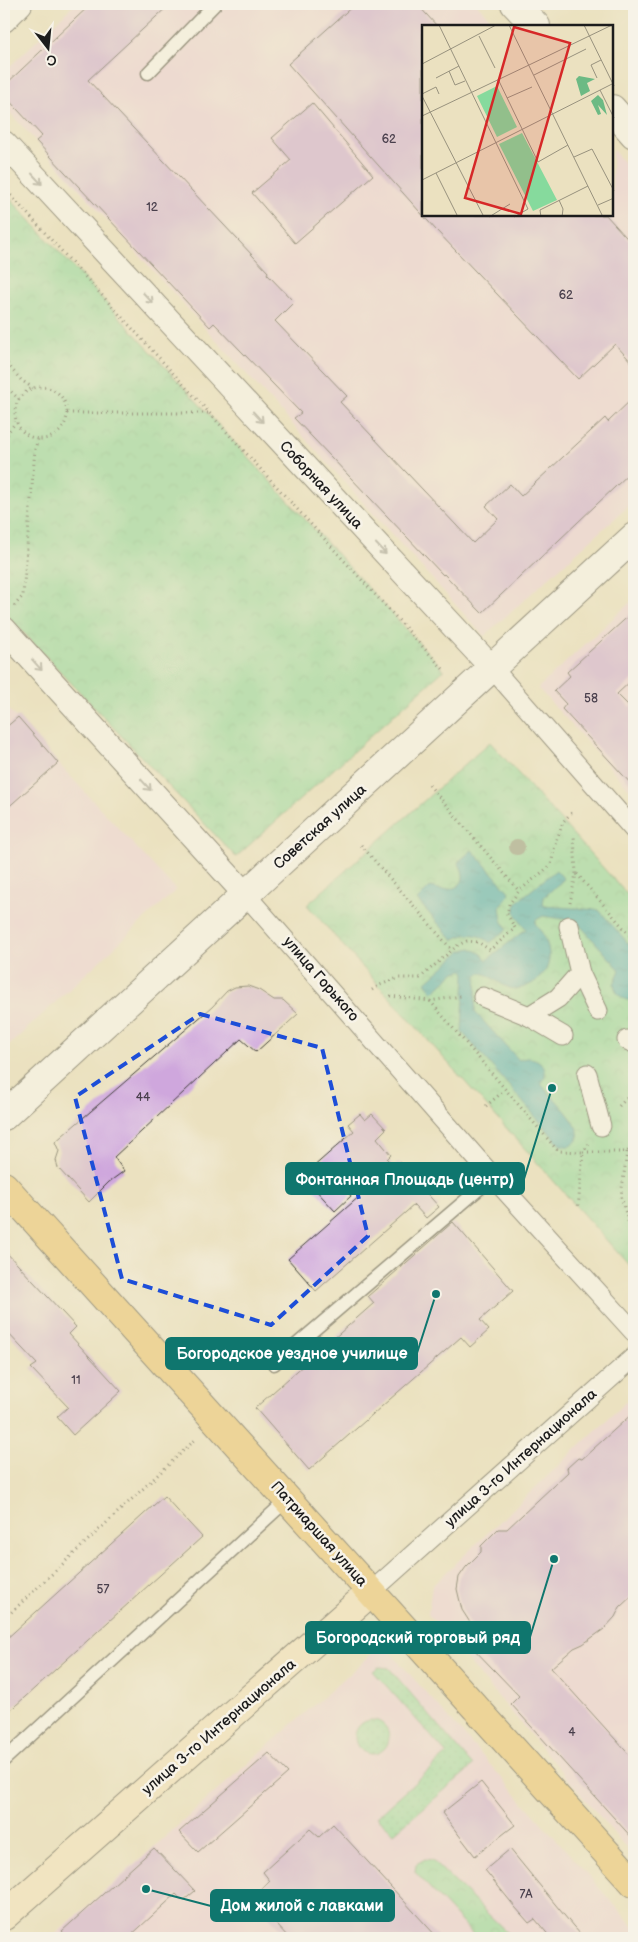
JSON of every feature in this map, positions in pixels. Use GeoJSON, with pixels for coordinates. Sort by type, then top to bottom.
{"type":"FeatureCollection","features":[{"type":"Feature","properties":{"kind":"main road","name":"Патриаршая улица"},"geometry":{"type":"LineString","coordinates":[[4,1186],[634,1883]]}},
{"type":"Feature","properties":{"kind":"main road","name":"улица 3-го Интернационала"},"geometry":{"type":"LineString","coordinates":[[4,1916],[372,1592]]}},
{"type":"Feature","properties":{"kind":"street"},"geometry":{"type":"LineString","coordinates":[[4,20],[20,4]]}},
{"type":"Feature","properties":{"kind":"street"},"geometry":{"type":"LineString","coordinates":[[515,4],[535,25]]}},
{"type":"Feature","properties":{"kind":"street"},"geometry":{"type":"LineString","coordinates":[[613,110],[634,134]]}},
{"type":"Feature","properties":{"kind":"street","name":"Соборная улица"},"geometry":{"type":"LineString","coordinates":[[4,143],[493,669],[634,830]]}},
{"type":"Feature","properties":{"kind":"street","name":"Советская улица"},"geometry":{"type":"LineString","coordinates":[[4,1116],[493,669],[634,537]]}},
{"type":"Feature","properties":{"kind":"street","name":"улица Горького"},"geometry":{"type":"LineString","coordinates":[[6,620],[493,1177],[634,1332]]}},
{"type":"Feature","properties":{"kind":"street"},"geometry":{"type":"LineString","coordinates":[[569,926],[580,973],[598,1011]]}},
{"type":"Feature","properties":{"kind":"street"},"geometry":{"type":"LineString","coordinates":[[529,1016],[558,998],[580,973]]}},
{"type":"Feature","properties":{"kind":"street"},"geometry":{"type":"LineString","coordinates":[[483,997],[529,1016],[563,1036]]}},
{"type":"Feature","properties":{"kind":"street"},"geometry":{"type":"LineString","coordinates":[[587,1074],[601,1126]]}},
{"type":"Feature","properties":{"kind":"street","name":"улица 3-го Интернационала"},"geometry":{"type":"LineString","coordinates":[[372,1592],[634,1357]]}},
{"type":"Feature","properties":{"kind":"lane"},"geometry":{"type":"LineString","coordinates":[[148,73],[215,4]]}},
{"type":"Feature","properties":{"kind":"lane"},"geometry":{"type":"LineString","coordinates":[[274,1364],[493,1177]]}},
{"type":"Feature","properties":{"kind":"lane"},"geometry":{"type":"LineString","coordinates":[[4,1760],[288,1499]]}},
{"type":"Feature","properties":{"kind":"path"},"geometry":{"type":"LineString","coordinates":[[4,188],[444,670]]}},
{"type":"Feature","properties":{"kind":"path"},"geometry":{"type":"LineString","coordinates":[[4,360],[21,380],[33,388]]}},
{"type":"Feature","properties":{"kind":"path"},"geometry":{"type":"LineString","coordinates":[[4,385],[19,399]]}},
{"type":"Feature","properties":{"kind":"path"},"geometry":{"type":"LineString","coordinates":[[42,387],[60,395],[67,413],[61,429],[47,438],[38,439],[25,433],[16,422],[15,410],[19,399],[25,392],[33,388],[42,387]]}},
{"type":"Feature","properties":{"kind":"path"},"geometry":{"type":"LineString","coordinates":[[67,413],[210,413]]}},
{"type":"Feature","properties":{"kind":"path"},"geometry":{"type":"LineString","coordinates":[[4,444],[8,432],[16,422]]}},
{"type":"Feature","properties":{"kind":"path"},"geometry":{"type":"LineString","coordinates":[[6,620],[23,596],[35,449],[38,439]]}},
{"type":"Feature","properties":{"kind":"path"},"geometry":{"type":"LineString","coordinates":[[429,785],[518,891]]}},
{"type":"Feature","properties":{"kind":"path"},"geometry":{"type":"LineString","coordinates":[[372,990],[398,978],[420,978],[458,945],[468,941],[478,942],[490,950],[515,928],[507,914],[508,904],[518,891],[551,865],[555,845],[563,822],[572,812]]}},
{"type":"Feature","properties":{"kind":"path"},"geometry":{"type":"LineString","coordinates":[[570,899],[576,874],[574,834]]}},
{"type":"Feature","properties":{"kind":"path"},"geometry":{"type":"LineString","coordinates":[[361,845],[452,950]]}},
{"type":"Feature","properties":{"kind":"path"},"geometry":{"type":"LineString","coordinates":[[576,874],[634,940]]}},
{"type":"Feature","properties":{"kind":"path"},"geometry":{"type":"LineString","coordinates":[[390,996],[430,1000],[459,996]]}},
{"type":"Feature","properties":{"kind":"path"},"geometry":{"type":"LineString","coordinates":[[430,1000],[558,1151],[583,1152],[578,1209]]}},
{"type":"Feature","properties":{"kind":"path"},"geometry":{"type":"LineString","coordinates":[[486,1106],[505,1090]]}},
{"type":"Feature","properties":{"kind":"path"},"geometry":{"type":"LineString","coordinates":[[628,1152],[621,1196],[634,1242]]}},
{"type":"Feature","properties":{"kind":"path"},"geometry":{"type":"LineString","coordinates":[[4,1618],[217,1421]]}},
{"type":"Feature","properties":{"kind":"highlighted area"},"geometry":{"type":"Polygon","coordinates":[[[200,1014],[322,1048],[368,1236],[271,1325],[122,1279],[75,1097],[200,1014]]]}},
{"type":"Feature","properties":{"kind":"shaded area"},"geometry":{"type":"Polygon","coordinates":[[[75,4],[477,4],[496,25],[422,25],[422,216],[613,216],[613,150],[634,174],[634,501],[484,636],[4,106],[4,72],[75,4]]]}},
{"type":"Feature","properties":{"kind":"shaded area"},"geometry":{"type":"Polygon","coordinates":[[[634,599],[634,794],[538,688],[634,599]]]}},
{"type":"Feature","properties":{"kind":"shaded area"},"geometry":{"type":"Polygon","coordinates":[[[4,705],[176,890],[4,1050],[4,705]]]}},
{"type":"Feature","properties":{"kind":"shaded area"},"geometry":{"type":"Polygon","coordinates":[[[634,1394],[634,1857],[428,1614],[432,1586],[634,1394]]]}},
{"type":"Feature","properties":{"kind":"shaded area"},"geometry":{"type":"Polygon","coordinates":[[[383,1644],[634,1927],[634,1938],[51,1938],[383,1644]]]}},
{"type":"Feature","properties":{"kind":"green space"},"geometry":{"type":"Polygon","coordinates":[[[4,192],[444,670],[236,857],[4,612],[4,192]]]}},
{"type":"Feature","properties":{"kind":"green space"},"geometry":{"type":"Polygon","coordinates":[[[490,742],[634,902],[634,1271],[307,905],[490,742]]]}},
{"type":"Feature","properties":{"kind":"green space"},"geometry":{"type":"Polygon","coordinates":[[[379,1667],[389,1668],[473,1766],[394,1833],[376,1817],[447,1754],[373,1671],[379,1667]]]}},
{"type":"Feature","properties":{"kind":"green space"},"geometry":{"type":"Polygon","coordinates":[[[372,1720],[379,1721],[384,1725],[388,1730],[388,1744],[384,1749],[379,1753],[372,1754],[365,1753],[360,1749],[356,1744],[355,1737],[356,1730],[360,1725],[365,1721],[372,1720]]]}},
{"type":"Feature","properties":{"kind":"green space"},"geometry":{"type":"Polygon","coordinates":[[[425,1859],[432,1860],[513,1938],[476,1938],[415,1872],[416,1864],[425,1859]]]}},
{"type":"Feature","properties":{"kind":"water"},"geometry":{"type":"Polygon","coordinates":[[[472,850],[510,893],[500,907],[502,920],[507,929],[490,943],[482,937],[472,935],[458,937],[453,940],[417,900],[430,887],[446,889],[458,886],[462,882],[463,877],[458,862],[472,850]]]}},
{"type":"Feature","properties":{"kind":"water"},"geometry":{"type":"Polygon","coordinates":[[[556,870],[564,879],[544,897],[543,904],[545,906],[599,910],[634,950],[634,1001],[623,999],[618,994],[614,984],[620,970],[576,921],[543,916],[536,920],[535,923],[544,937],[549,953],[547,968],[543,975],[529,985],[514,989],[504,986],[488,975],[480,973],[477,976],[475,1012],[519,1060],[532,1058],[541,1063],[545,1073],[541,1084],[566,1111],[576,1127],[577,1140],[568,1146],[560,1145],[462,1032],[465,973],[463,970],[455,972],[433,992],[425,983],[461,951],[471,948],[482,954],[487,960],[526,929],[516,916],[515,909],[518,901],[556,870]]]}},
{"type":"Feature","properties":{"kind":"building"},"geometry":{"type":"Polygon","coordinates":[[[91,4],[170,4],[88,80],[294,302],[275,321],[347,396],[340,402],[473,543],[498,519],[486,506],[510,484],[521,496],[605,418],[608,422],[634,397],[634,469],[482,613],[443,575],[294,418],[301,413],[214,323],[210,327],[36,141],[42,136],[4,95],[4,86],[91,4]]]}},
{"type":"Feature","properties":{"kind":"building"},"geometry":{"type":"Polygon","coordinates":[[[355,4],[417,4],[436,25],[422,25],[422,214],[288,64],[355,4]]]}},
{"type":"Feature","properties":{"kind":"building"},"geometry":{"type":"Polygon","coordinates":[[[312,103],[373,175],[295,243],[252,193],[291,160],[272,138],[312,103]]]}},
{"type":"Feature","properties":{"kind":"building"},"geometry":{"type":"Polygon","coordinates":[[[424,216],[607,216],[634,246],[634,365],[615,344],[578,379],[424,216]]]}},
{"type":"Feature","properties":{"kind":"building"},"geometry":{"type":"Polygon","coordinates":[[[634,611],[634,680],[617,694],[630,707],[634,703],[634,787],[562,709],[566,704],[554,691],[570,676],[567,672],[634,611]]]}},
{"type":"Feature","properties":{"kind":"building"},"geometry":{"type":"Polygon","coordinates":[[[18,717],[58,763],[4,811],[4,729],[18,717]]]}},
{"type":"Feature","properties":{"kind":"building"},"geometry":{"type":"Polygon","coordinates":[[[248,986],[259,990],[274,1000],[283,1000],[298,1014],[256,1052],[241,1039],[114,1157],[124,1171],[109,1182],[89,1202],[58,1168],[56,1160],[59,1151],[55,1142],[212,1007],[227,991],[235,987],[248,986]]]}},
{"type":"Feature","properties":{"kind":"building"},"geometry":{"type":"Polygon","coordinates":[[[360,1114],[365,1120],[372,1114],[386,1129],[377,1138],[391,1155],[387,1159],[394,1166],[399,1162],[439,1207],[426,1218],[414,1205],[316,1291],[288,1259],[377,1181],[370,1174],[349,1193],[351,1196],[335,1211],[303,1176],[354,1131],[348,1124],[360,1114]]]}},
{"type":"Feature","properties":{"kind":"building"},"geometry":{"type":"Polygon","coordinates":[[[453,1222],[513,1291],[480,1320],[489,1330],[470,1347],[461,1337],[309,1470],[255,1408],[374,1303],[368,1296],[453,1222]]]}},
{"type":"Feature","properties":{"kind":"building"},"geometry":{"type":"Polygon","coordinates":[[[4,1250],[76,1327],[69,1334],[121,1391],[73,1435],[57,1417],[68,1407],[31,1368],[37,1364],[6,1331],[4,1316],[4,1250]]]}},
{"type":"Feature","properties":{"kind":"building"},"geometry":{"type":"Polygon","coordinates":[[[634,1412],[634,1594],[620,1607],[615,1617],[604,1629],[574,1648],[551,1668],[634,1760],[634,1840],[511,1704],[519,1696],[470,1645],[480,1638],[462,1610],[457,1589],[459,1577],[481,1552],[481,1546],[498,1529],[507,1529],[568,1472],[567,1468],[578,1458],[582,1459],[634,1412]]]}},
{"type":"Feature","properties":{"kind":"building"},"geometry":{"type":"Polygon","coordinates":[[[164,1496],[202,1537],[4,1716],[4,1641],[164,1496]]]}},
{"type":"Feature","properties":{"kind":"building"},"geometry":{"type":"Polygon","coordinates":[[[269,1753],[288,1773],[198,1852],[179,1832],[269,1753]]]}},
{"type":"Feature","properties":{"kind":"building"},"geometry":{"type":"Polygon","coordinates":[[[481,1782],[515,1825],[475,1856],[442,1813],[481,1782]]]}},
{"type":"Feature","properties":{"kind":"building"},"geometry":{"type":"Polygon","coordinates":[[[333,1824],[438,1938],[289,1938],[252,1898],[270,1881],[263,1872],[310,1829],[319,1837],[333,1824]]]}},
{"type":"Feature","properties":{"kind":"building"},"geometry":{"type":"Polygon","coordinates":[[[154,1848],[195,1891],[183,1901],[176,1894],[128,1938],[68,1938],[62,1931],[154,1848]]]}},
{"type":"Feature","properties":{"kind":"building"},"geometry":{"type":"Polygon","coordinates":[[[510,1849],[584,1938],[551,1938],[535,1919],[529,1923],[515,1907],[485,1870],[510,1849]]]}},
{"type":"Feature","properties":{"kind":"place","name":"Фонтанная Площадь (центр)"},"geometry":{"type":"Point","coordinates":[552,1088]}},
{"type":"Feature","properties":{"kind":"place","name":"Богородское уездное училище"},"geometry":{"type":"Point","coordinates":[436,1294]}},
{"type":"Feature","properties":{"kind":"place","name":"Богородский торговый ряд"},"geometry":{"type":"Point","coordinates":[554,1559]}},
{"type":"Feature","properties":{"kind":"place","name":"Дом жилой с лавками"},"geometry":{"type":"Point","coordinates":[146,1889]}}]}
